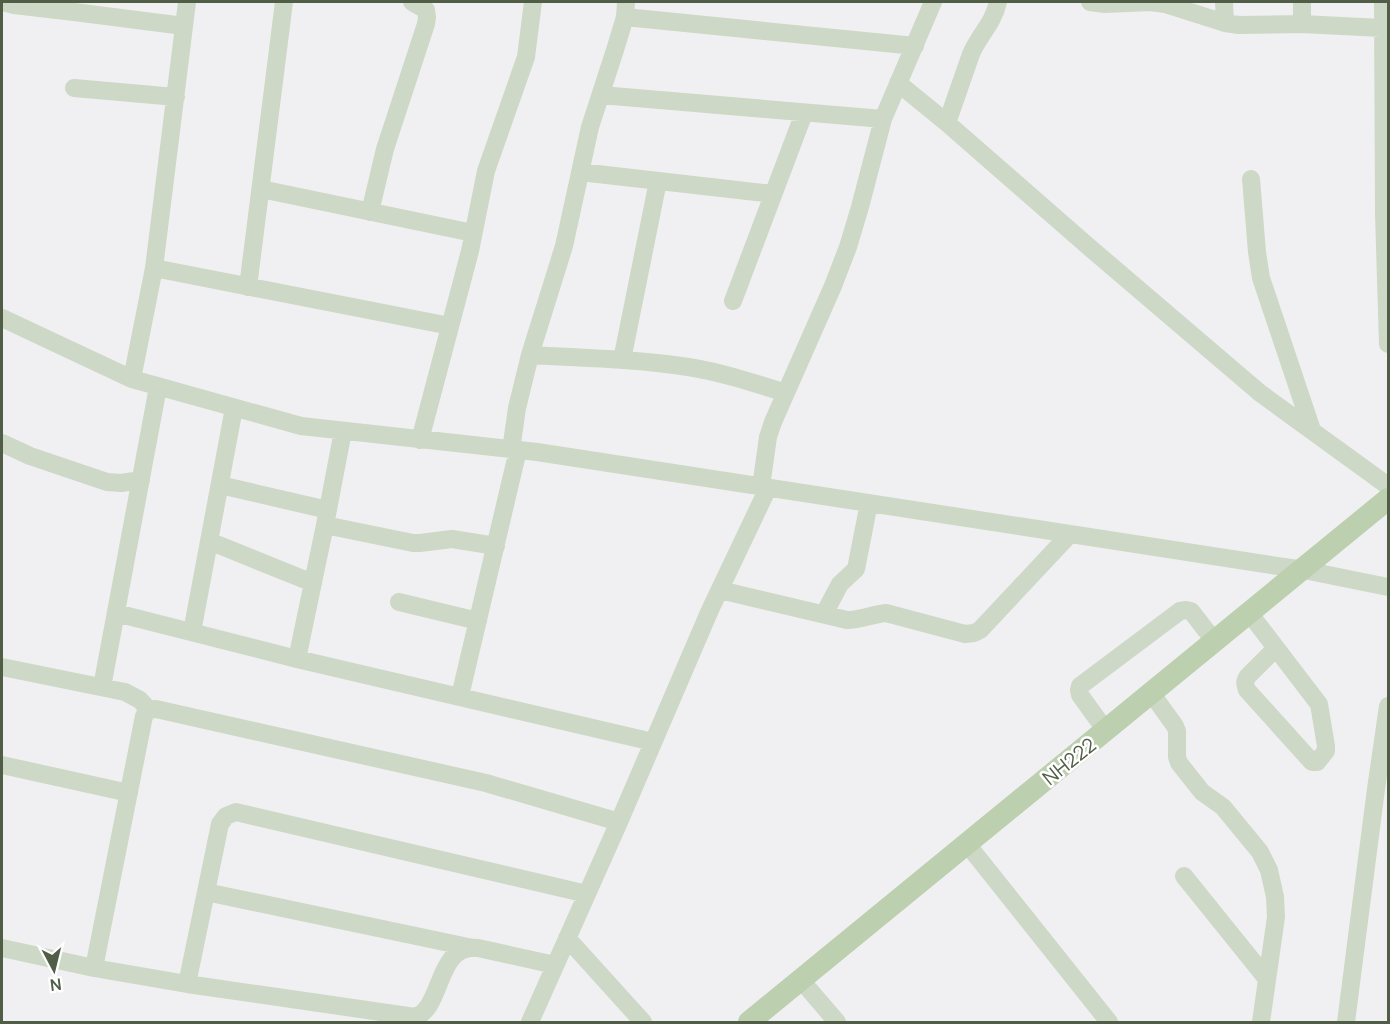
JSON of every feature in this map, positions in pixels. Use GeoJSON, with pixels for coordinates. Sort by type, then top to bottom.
{"type":"FeatureCollection","features":[{"type":"Feature","properties":{"kind":"main road","name":"NH222"},"geometry":{"type":"LineString","coordinates":[[749,1023],[1389,499]]}},
{"type":"Feature","properties":{"kind":"street"},"geometry":{"type":"LineString","coordinates":[[2,2],[184,26]]}},
{"type":"Feature","properties":{"kind":"street"},"geometry":{"type":"LineString","coordinates":[[132,380],[154,268],[187,2]]}},
{"type":"Feature","properties":{"kind":"street"},"geometry":{"type":"LineString","coordinates":[[248,287],[284,2]]}},
{"type":"Feature","properties":{"kind":"street"},"geometry":{"type":"LineString","coordinates":[[370,212],[385,149],[426,24],[426,10],[412,2]]}},
{"type":"Feature","properties":{"kind":"street"},"geometry":{"type":"LineString","coordinates":[[420,440],[473,233],[486,171],[526,57],[533,2]]}},
{"type":"Feature","properties":{"kind":"street"},"geometry":{"type":"LineString","coordinates":[[530,1023],[765,488],[768,437],[848,247],[883,119],[933,2]]}},
{"type":"Feature","properties":{"kind":"street"},"geometry":{"type":"LineString","coordinates":[[947,123],[974,48],[988,27],[999,2]]}},
{"type":"Feature","properties":{"kind":"street"},"geometry":{"type":"LineString","coordinates":[[1090,2],[1105,4],[1174,3],[1225,23],[1239,25],[1302,24],[1382,28]]}},
{"type":"Feature","properties":{"kind":"street"},"geometry":{"type":"LineString","coordinates":[[1224,2],[1225,23]]}},
{"type":"Feature","properties":{"kind":"street"},"geometry":{"type":"LineString","coordinates":[[1302,2],[1302,24]]}},
{"type":"Feature","properties":{"kind":"street"},"geometry":{"type":"LineString","coordinates":[[1383,2],[1384,214],[1389,344]]}},
{"type":"Feature","properties":{"kind":"street"},"geometry":{"type":"LineString","coordinates":[[460,696],[496,546],[515,450],[517,408],[530,355],[564,246],[590,126],[625,9],[915,46]]}},
{"type":"Feature","properties":{"kind":"street"},"geometry":{"type":"LineString","coordinates":[[898,83],[1260,393],[1389,486]]}},
{"type":"Feature","properties":{"kind":"street"},"geometry":{"type":"LineString","coordinates":[[74,88],[176,98]]}},
{"type":"Feature","properties":{"kind":"street"},"geometry":{"type":"LineString","coordinates":[[601,95],[883,119]]}},
{"type":"Feature","properties":{"kind":"street"},"geometry":{"type":"LineString","coordinates":[[733,301],[804,112]]}},
{"type":"Feature","properties":{"kind":"street"},"geometry":{"type":"LineString","coordinates":[[580,172],[773,194]]}},
{"type":"Feature","properties":{"kind":"street"},"geometry":{"type":"LineString","coordinates":[[1251,179],[1261,278],[1312,430]]}},
{"type":"Feature","properties":{"kind":"street"},"geometry":{"type":"LineString","coordinates":[[622,360],[658,181]]}},
{"type":"Feature","properties":{"kind":"street"},"geometry":{"type":"LineString","coordinates":[[261,189],[473,233]]}},
{"type":"Feature","properties":{"kind":"street"},"geometry":{"type":"LineString","coordinates":[[154,268],[450,326]]}},
{"type":"Feature","properties":{"kind":"street"},"geometry":{"type":"LineString","coordinates":[[2,318],[132,380],[301,426],[515,450],[1304,570],[1389,587]]}},
{"type":"Feature","properties":{"kind":"street"},"geometry":{"type":"LineString","coordinates":[[530,355],[622,360],[689,367],[720,373],[786,393]]}},
{"type":"Feature","properties":{"kind":"street"},"geometry":{"type":"LineString","coordinates":[[102,687],[158,387]]}},
{"type":"Feature","properties":{"kind":"street"},"geometry":{"type":"LineString","coordinates":[[192,633],[234,408]]}},
{"type":"Feature","properties":{"kind":"street"},"geometry":{"type":"LineString","coordinates":[[297,659],[343,431]]}},
{"type":"Feature","properties":{"kind":"street"},"geometry":{"type":"LineString","coordinates":[[2,443],[30,456],[107,482],[121,483],[141,480]]}},
{"type":"Feature","properties":{"kind":"street"},"geometry":{"type":"LineString","coordinates":[[220,485],[413,543],[452,539],[496,546]]}},
{"type":"Feature","properties":{"kind":"street"},"geometry":{"type":"LineString","coordinates":[[824,614],[840,584],[856,569],[869,503]]}},
{"type":"Feature","properties":{"kind":"street"},"geometry":{"type":"LineString","coordinates":[[720,590],[847,620],[886,612],[965,634],[974,633],[980,630],[1070,534]]}},
{"type":"Feature","properties":{"kind":"street"},"geometry":{"type":"LineString","coordinates":[[209,541],[313,583]]}},
{"type":"Feature","properties":{"kind":"street"},"geometry":{"type":"LineString","coordinates":[[399,602],[478,621]]}},
{"type":"Feature","properties":{"kind":"street"},"geometry":{"type":"LineString","coordinates":[[1106,731],[1080,695],[1080,686],[1180,611],[1191,611],[1215,642]]}},
{"type":"Feature","properties":{"kind":"street"},"geometry":{"type":"LineString","coordinates":[[116,613],[297,659],[653,742]]}},
{"type":"Feature","properties":{"kind":"street"},"geometry":{"type":"LineString","coordinates":[[1250,614],[1319,704],[1326,751],[1317,762],[1312,762],[1245,685],[1248,676],[1276,648]]}},
{"type":"Feature","properties":{"kind":"street"},"geometry":{"type":"LineString","coordinates":[[2,667],[125,692],[134,695],[149,710]]}},
{"type":"Feature","properties":{"kind":"street"},"geometry":{"type":"LineString","coordinates":[[1152,694],[1177,731],[1179,763],[1202,792],[1223,807],[1260,852],[1269,870],[1275,897],[1276,916],[1261,1023]]}},
{"type":"Feature","properties":{"kind":"street"},"geometry":{"type":"LineString","coordinates":[[1346,1023],[1389,706]]}},
{"type":"Feature","properties":{"kind":"street"},"geometry":{"type":"LineString","coordinates":[[94,968],[144,716],[149,710],[156,709],[486,783],[619,822]]}},
{"type":"Feature","properties":{"kind":"street"},"geometry":{"type":"LineString","coordinates":[[2,765],[129,793]]}},
{"type":"Feature","properties":{"kind":"street"},"geometry":{"type":"LineString","coordinates":[[187,984],[220,824],[226,816],[236,812],[587,894]]}},
{"type":"Feature","properties":{"kind":"street"},"geometry":{"type":"LineString","coordinates":[[967,844],[1109,1023]]}},
{"type":"Feature","properties":{"kind":"street"},"geometry":{"type":"LineString","coordinates":[[1184,876],[1267,979]]}},
{"type":"Feature","properties":{"kind":"street"},"geometry":{"type":"LineString","coordinates":[[206,892],[555,965]]}},
{"type":"Feature","properties":{"kind":"street"},"geometry":{"type":"LineString","coordinates":[[567,938],[643,1023]]}},
{"type":"Feature","properties":{"kind":"street"},"geometry":{"type":"LineString","coordinates":[[2,948],[94,968],[187,984],[415,1017],[428,1008],[448,964],[460,952],[473,948]]}},
{"type":"Feature","properties":{"kind":"street"},"geometry":{"type":"LineString","coordinates":[[801,980],[837,1023]]}}]}
